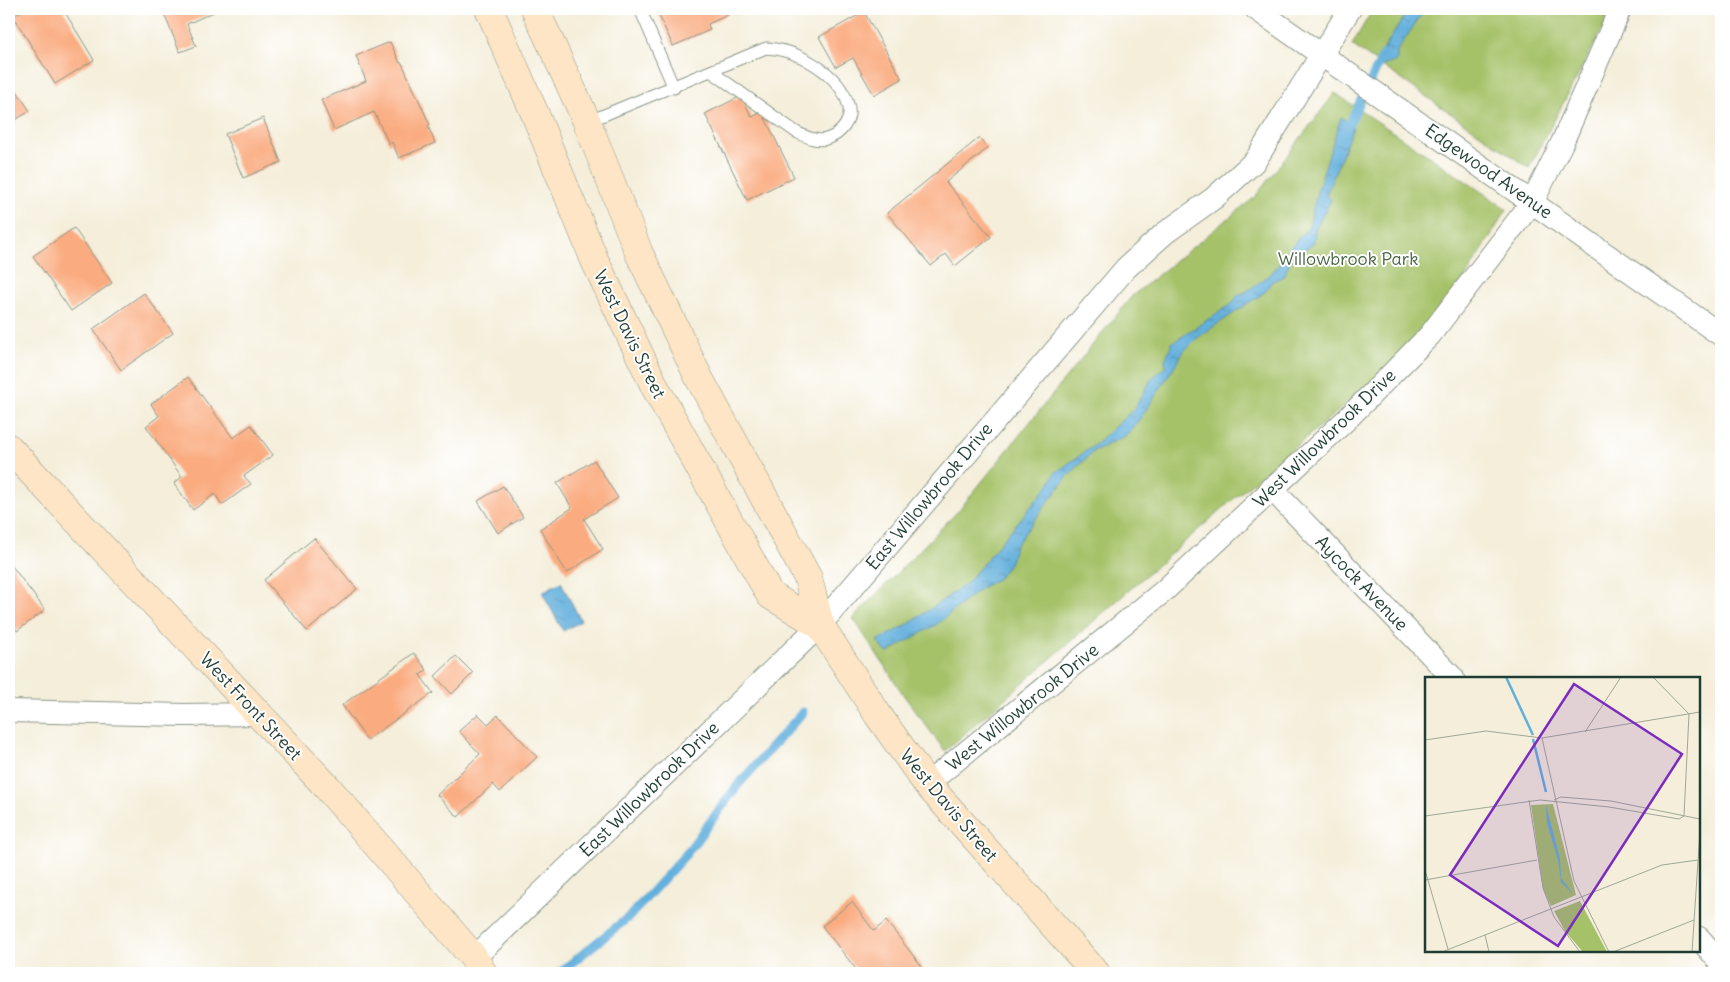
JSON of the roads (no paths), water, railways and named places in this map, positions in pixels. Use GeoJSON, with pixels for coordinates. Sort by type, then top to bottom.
{"type":"FeatureCollection","features":[{"type":"Feature","properties":{"kind":"street","name":"West Davis Street"},"geometry":{"type":"LineString","coordinates":[[488,9],[535,114],[595,261],[655,386],[770,595],[820,625]]}},
{"type":"Feature","properties":{"kind":"street","name":"West Davis Street"},"geometry":{"type":"LineString","coordinates":[[535,9],[587,122],[639,253],[699,378],[808,578],[820,625],[878,715],[928,784],[1096,973]]}},
{"type":"Feature","properties":{"kind":"street","name":"Edgewood Avenue"},"geometry":{"type":"LineString","coordinates":[[1256,9],[1533,201],[1721,335]]}},
{"type":"Feature","properties":{"kind":"street","name":"East Willowbrook Drive"},"geometry":{"type":"LineString","coordinates":[[478,966],[820,625],[1126,268],[1165,233],[1214,198],[1255,161],[1350,9]]}},
{"type":"Feature","properties":{"kind":"street","name":"West Willowbrook Drive"},"geometry":{"type":"LineString","coordinates":[[928,784],[1165,590],[1347,419],[1430,335],[1533,201],[1562,143],[1620,9]]}},
{"type":"Feature","properties":{"kind":"street","name":"West Front Street"},"geometry":{"type":"LineString","coordinates":[[9,448],[327,787],[478,966]]}},
{"type":"Feature","properties":{"kind":"street","name":"Aycock Avenue"},"geometry":{"type":"LineString","coordinates":[[1272,488],[1452,677]]}},
{"type":"Feature","properties":{"kind":"street"},"geometry":{"type":"LineString","coordinates":[[9,711],[184,715],[259,714]]}},
{"type":"Feature","properties":{"kind":"street"},"geometry":{"type":"LineString","coordinates":[[1700,939],[1721,963]]}},
{"type":"Feature","properties":{"kind":"lane"},"geometry":{"type":"LineString","coordinates":[[640,9],[674,88]]}},
{"type":"Feature","properties":{"kind":"lane"},"geometry":{"type":"LineString","coordinates":[[587,122],[674,88],[766,48],[783,48],[809,61],[828,75],[840,88],[849,105],[849,120],[842,131],[825,140],[811,139],[796,132],[712,72]]}},
{"type":"Feature","properties":{"kind":"water"},"geometry":{"type":"Polygon","coordinates":[[[1409,9],[1425,9],[1397,51],[1397,61],[1382,66],[1376,61],[1409,9]]]}},
{"type":"Feature","properties":{"kind":"water"},"geometry":{"type":"Polygon","coordinates":[[[1341,117],[1353,127],[1326,195],[1331,200],[1315,229],[1314,243],[1290,261],[1284,276],[1271,282],[1265,292],[1197,338],[1184,351],[1145,412],[1127,435],[1094,451],[1068,476],[1015,546],[1011,561],[999,578],[981,588],[937,624],[887,653],[877,641],[907,625],[966,584],[1049,485],[1055,473],[1096,444],[1135,408],[1152,378],[1166,366],[1165,360],[1172,343],[1233,303],[1238,295],[1246,292],[1270,275],[1280,263],[1289,257],[1288,250],[1309,227],[1317,192],[1341,117]]]}},
{"type":"Feature","properties":{"kind":"water"},"geometry":{"type":"Polygon","coordinates":[[[561,582],[581,621],[563,631],[542,592],[561,582]]]}},
{"type":"Feature","properties":{"kind":"waterway"},"geometry":{"type":"LineString","coordinates":[[1345,132],[1384,54]]}},
{"type":"Feature","properties":{"kind":"waterway"},"geometry":{"type":"LineString","coordinates":[[559,973],[630,916],[686,854],[738,785],[803,712]]}},
{"type":"Feature","properties":{"kind":"park label","name":"Willowbrook Park"},"geometry":{"type":"Point","coordinates":[1348,258]}}]}
